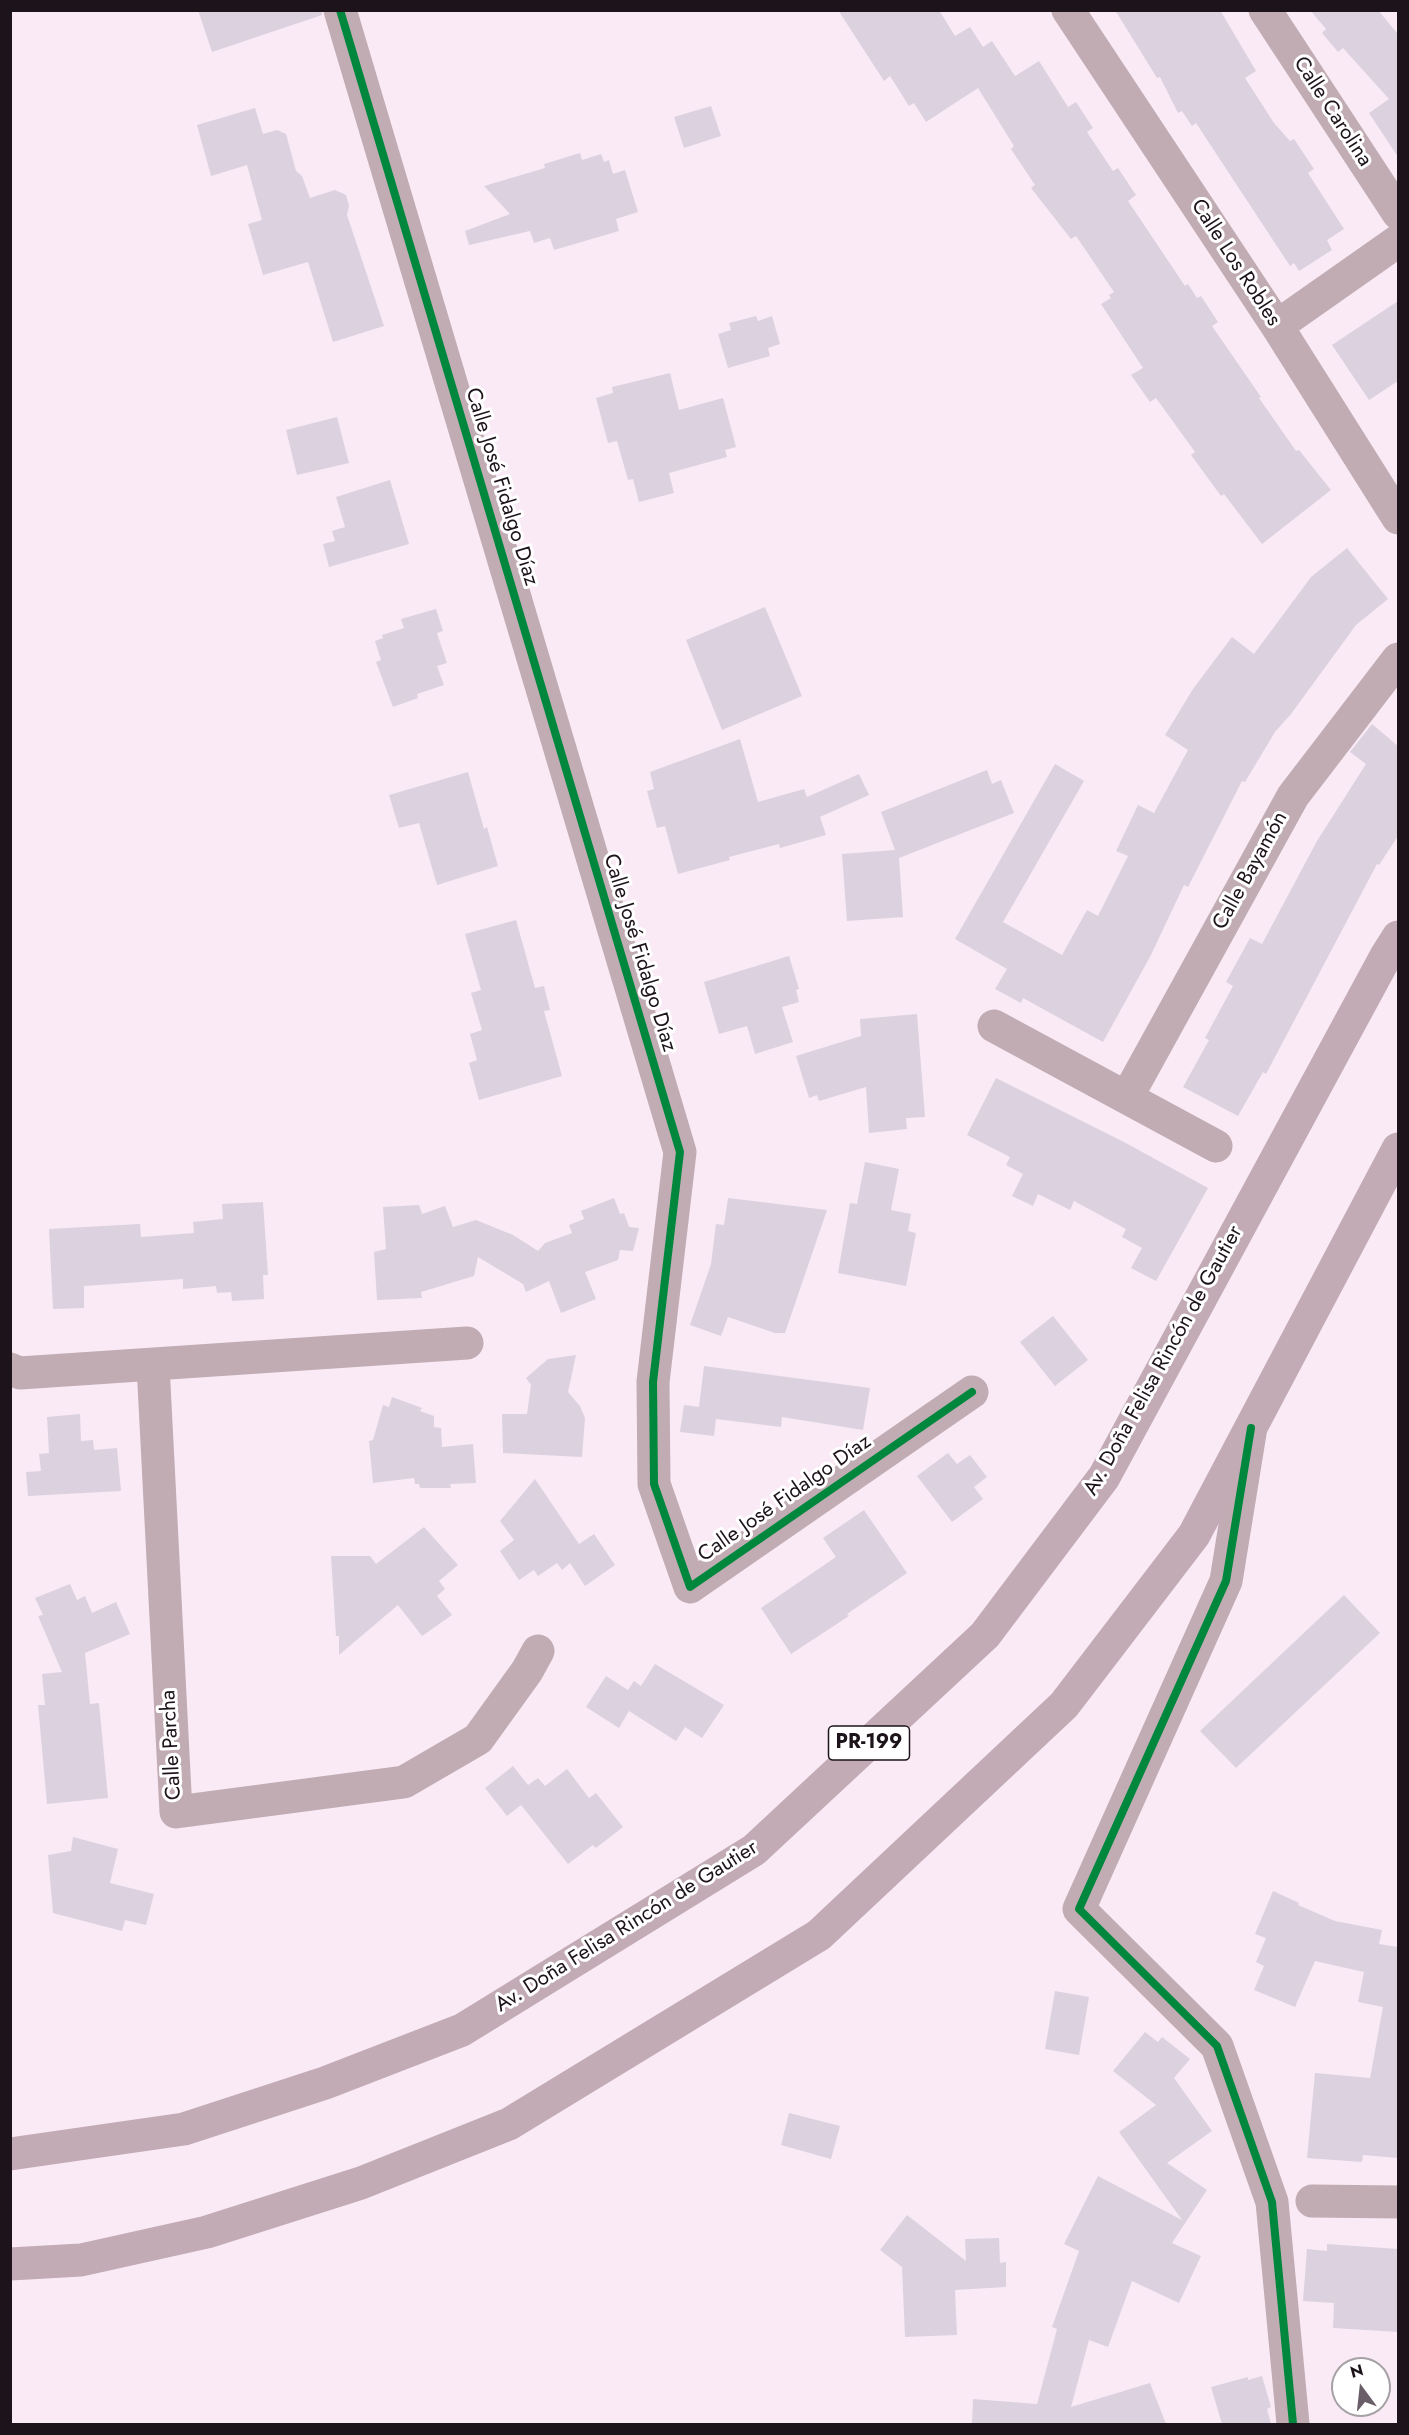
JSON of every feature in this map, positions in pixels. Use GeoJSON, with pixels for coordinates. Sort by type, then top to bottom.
{"type":"FeatureCollection","features":[{"type":"Feature","properties":{"kind":"main road","name":"Av. Doña Felisa Rincón de Gautier"},"geometry":{"type":"LineString","coordinates":[[10,2154],[184,2129],[325,2083],[462,2030],[754,1850],[985,1635],[1104,1477],[1394,952]]}},
{"type":"Feature","properties":{"kind":"main road"},"geometry":{"type":"LineString","coordinates":[[10,2264],[81,2260],[207,2232],[361,2183],[509,2124],[819,1935],[1064,1706],[1194,1534],[1398,1149]]}},
{"type":"Feature","properties":{"kind":"street","name":"Calle José Fidalgo Díaz"},"geometry":{"type":"LineString","coordinates":[[340,10],[680,1152],[653,1382],[654,1484],[690,1587],[972,1392]]}},
{"type":"Feature","properties":{"kind":"street","name":"Calle Los Robles"},"geometry":{"type":"LineString","coordinates":[[1068,10],[1277,326],[1398,518]]}},
{"type":"Feature","properties":{"kind":"street","name":"Calle Carolina"},"geometry":{"type":"LineString","coordinates":[[1265,10],[1398,213]]}},
{"type":"Feature","properties":{"kind":"street"},"geometry":{"type":"LineString","coordinates":[[1277,326],[1398,241]]}},
{"type":"Feature","properties":{"kind":"street","name":"Calle Bayamón"},"geometry":{"type":"LineString","coordinates":[[1127,1097],[1293,796],[1398,659]]}},
{"type":"Feature","properties":{"kind":"street"},"geometry":{"type":"LineString","coordinates":[[994,1026],[1216,1146]]}},
{"type":"Feature","properties":{"kind":"street"},"geometry":{"type":"LineString","coordinates":[[10,1369],[20,1373],[467,1343]]}},
{"type":"Feature","properties":{"kind":"street","name":"Calle Parcha"},"geometry":{"type":"LineString","coordinates":[[153,1365],[176,1812],[404,1782],[478,1739],[538,1652]]}},
{"type":"Feature","properties":{"kind":"street"},"geometry":{"type":"LineString","coordinates":[[1251,1428],[1226,1581],[1079,1909],[1217,2046],[1272,2202],[1293,2424]]}},
{"type":"Feature","properties":{"kind":"street"},"geometry":{"type":"LineString","coordinates":[[1312,2202],[1398,2202]]}},
{"type":"Feature","properties":{"kind":"building"},"geometry":{"type":"Polygon","coordinates":[[[198,10],[322,10],[322,15],[212,52],[198,10]]]}},
{"type":"Feature","properties":{"kind":"building"},"geometry":{"type":"Polygon","coordinates":[[[838,10],[939,10],[955,36],[970,27],[983,47],[992,41],[1015,76],[1039,61],[1068,107],[1076,102],[1093,128],[1087,132],[1113,171],[1118,168],[1136,195],[1128,201],[1185,286],[1188,284],[1197,298],[1201,296],[1218,322],[1212,326],[1261,397],[1259,398],[1296,451],[1299,450],[1331,490],[1262,544],[1224,494],[1221,496],[1191,455],[1195,452],[1156,398],[1150,402],[1131,375],[1143,368],[1101,304],[1111,298],[1109,295],[1114,292],[1076,236],[1071,239],[1031,188],[1035,185],[1011,149],[1014,146],[978,88],[926,122],[914,103],[909,106],[890,76],[884,81],[838,10]]]}},
{"type":"Feature","properties":{"kind":"building"},"geometry":{"type":"Polygon","coordinates":[[[1115,10],[1220,10],[1256,71],[1245,78],[1274,123],[1290,141],[1294,139],[1314,169],[1308,173],[1344,229],[1327,240],[1332,250],[1299,271],[1294,263],[1290,266],[1196,123],[1192,126],[1182,111],[1178,113],[1160,77],[1157,78],[1115,10]]]}},
{"type":"Feature","properties":{"kind":"building"},"geometry":{"type":"Polygon","coordinates":[[[1310,10],[1378,10],[1398,34],[1398,157],[1369,113],[1389,99],[1343,48],[1338,52],[1322,33],[1326,29],[1310,10]]]}},
{"type":"Feature","properties":{"kind":"building"},"geometry":{"type":"Polygon","coordinates":[[[711,106],[721,136],[684,148],[674,117],[711,106]]]}},
{"type":"Feature","properties":{"kind":"building"},"geometry":{"type":"Polygon","coordinates":[[[255,108],[263,134],[277,130],[286,134],[296,171],[302,176],[310,198],[335,190],[346,195],[349,206],[347,215],[384,326],[333,342],[308,262],[263,275],[248,224],[262,220],[247,165],[211,176],[197,125],[255,108]]]}},
{"type":"Feature","properties":{"kind":"building"},"geometry":{"type":"Polygon","coordinates":[[[580,153],[582,160],[601,154],[604,162],[609,160],[613,174],[625,170],[638,212],[616,219],[619,231],[554,250],[550,238],[534,243],[530,231],[469,245],[465,231],[510,214],[484,186],[545,168],[544,164],[580,153]]]}},
{"type":"Feature","properties":{"kind":"building"},"geometry":{"type":"Polygon","coordinates":[[[1398,301],[1398,381],[1369,400],[1332,345],[1398,301]]]}},
{"type":"Feature","properties":{"kind":"building"},"geometry":{"type":"Polygon","coordinates":[[[756,316],[758,321],[772,316],[780,344],[768,348],[770,356],[728,368],[718,334],[731,330],[729,323],[756,316]]]}},
{"type":"Feature","properties":{"kind":"building"},"geometry":{"type":"Polygon","coordinates":[[[670,373],[679,410],[723,398],[736,447],[725,450],[727,457],[669,473],[674,493],[639,502],[633,479],[628,480],[617,441],[608,443],[596,398],[613,393],[612,387],[670,373]]]}},
{"type":"Feature","properties":{"kind":"building"},"geometry":{"type":"Polygon","coordinates":[[[337,417],[349,463],[297,475],[286,430],[337,417]]]}},
{"type":"Feature","properties":{"kind":"building"},"geometry":{"type":"Polygon","coordinates":[[[390,480],[409,544],[329,567],[323,544],[335,541],[332,531],[345,527],[336,497],[390,480]]]}},
{"type":"Feature","properties":{"kind":"building"},"geometry":{"type":"Polygon","coordinates":[[[1347,548],[1388,599],[1356,625],[1291,714],[1275,732],[1245,782],[1242,781],[1188,887],[1184,885],[1151,955],[1103,1042],[1023,998],[1021,1003],[995,989],[1007,969],[955,939],[1055,764],[1084,781],[1003,922],[1062,955],[1087,910],[1098,916],[1128,856],[1116,851],[1138,805],[1154,813],[1188,750],[1165,735],[1193,689],[1232,637],[1254,654],[1311,577],[1347,548]]]}},
{"type":"Feature","properties":{"kind":"building"},"geometry":{"type":"Polygon","coordinates":[[[765,607],[802,696],[722,730],[686,640],[765,607]]]}},
{"type":"Feature","properties":{"kind":"building"},"geometry":{"type":"Polygon","coordinates":[[[436,609],[443,631],[437,633],[447,663],[437,666],[444,685],[417,694],[418,698],[393,707],[376,662],[381,660],[375,641],[383,638],[382,635],[404,628],[401,619],[436,609]]]}},
{"type":"Feature","properties":{"kind":"building"},"geometry":{"type":"Polygon","coordinates":[[[1372,724],[1398,746],[1398,836],[1379,865],[1377,864],[1266,1074],[1263,1072],[1238,1116],[1183,1087],[1209,1040],[1205,1038],[1233,986],[1226,982],[1250,938],[1262,944],[1317,841],[1366,764],[1350,752],[1372,724]]]}},
{"type":"Feature","properties":{"kind":"building"},"geometry":{"type":"Polygon","coordinates":[[[740,739],[758,802],[804,789],[807,797],[859,774],[869,795],[820,817],[826,835],[780,848],[779,844],[729,857],[730,860],[678,874],[665,826],[657,828],[647,791],[654,789],[650,772],[740,739]]]}},
{"type":"Feature","properties":{"kind":"building"},"geometry":{"type":"Polygon","coordinates":[[[987,770],[992,784],[1001,780],[1014,813],[899,858],[903,917],[847,921],[842,854],[895,850],[881,812],[987,770]]]}},
{"type":"Feature","properties":{"kind":"building"},"geometry":{"type":"Polygon","coordinates":[[[468,772],[484,829],[487,827],[498,866],[437,885],[419,823],[399,828],[389,795],[468,772]]]}},
{"type":"Feature","properties":{"kind":"building"},"geometry":{"type":"Polygon","coordinates":[[[516,920],[535,988],[544,986],[550,1010],[544,1011],[562,1076],[479,1100],[469,1063],[477,1060],[470,1034],[482,1030],[471,993],[481,990],[465,934],[516,920]]]}},
{"type":"Feature","properties":{"kind":"building"},"geometry":{"type":"Polygon","coordinates":[[[789,956],[799,989],[796,990],[799,1002],[782,1007],[793,1042],[755,1054],[747,1026],[719,1034],[704,982],[789,956]]]}},
{"type":"Feature","properties":{"kind":"building"},"geometry":{"type":"Polygon","coordinates":[[[917,1014],[925,1117],[906,1118],[907,1129],[869,1133],[866,1087],[819,1101],[817,1095],[809,1098],[796,1056],[861,1036],[860,1019],[917,1014]]]}},
{"type":"Feature","properties":{"kind":"building"},"geometry":{"type":"Polygon","coordinates":[[[996,1078],[1124,1142],[1208,1188],[1156,1281],[1131,1268],[1142,1248],[1122,1237],[1126,1229],[1074,1201],[1070,1210],[1038,1194],[1033,1206],[1012,1196],[1023,1174],[1006,1165],[1010,1157],[967,1135],[996,1078]]]}},
{"type":"Feature","properties":{"kind":"building"},"geometry":{"type":"Polygon","coordinates":[[[865,1162],[899,1169],[891,1210],[911,1214],[908,1231],[916,1233],[906,1286],[838,1273],[850,1203],[857,1204],[865,1162]]]}},
{"type":"Feature","properties":{"kind":"building"},"geometry":{"type":"Polygon","coordinates":[[[614,1198],[620,1214],[624,1213],[629,1227],[639,1228],[633,1251],[620,1250],[618,1260],[585,1272],[596,1299],[561,1313],[549,1281],[526,1292],[523,1284],[478,1257],[474,1276],[421,1292],[422,1298],[377,1300],[374,1252],[386,1249],[383,1207],[419,1205],[422,1214],[445,1206],[453,1227],[476,1220],[513,1235],[538,1251],[545,1243],[572,1233],[569,1225],[584,1219],[581,1211],[614,1198]]]}},
{"type":"Feature","properties":{"kind":"building"},"geometry":{"type":"Polygon","coordinates":[[[728,1198],[827,1210],[785,1333],[775,1333],[728,1317],[721,1336],[690,1325],[711,1264],[716,1224],[724,1225],[728,1198]]]}},
{"type":"Feature","properties":{"kind":"building"},"geometry":{"type":"Polygon","coordinates":[[[263,1202],[268,1275],[263,1275],[264,1299],[232,1301],[231,1292],[217,1293],[216,1286],[183,1289],[183,1279],[84,1286],[84,1308],[53,1309],[49,1229],[140,1224],[141,1237],[194,1233],[193,1222],[223,1219],[222,1204],[263,1202]]]}},
{"type":"Feature","properties":{"kind":"building"},"geometry":{"type":"Polygon","coordinates":[[[1053,1316],[1088,1360],[1055,1386],[1020,1342],[1053,1316]]]}},
{"type":"Feature","properties":{"kind":"building"},"geometry":{"type":"Polygon","coordinates":[[[576,1355],[568,1392],[580,1406],[585,1418],[582,1457],[503,1453],[502,1414],[527,1414],[531,1385],[526,1378],[548,1359],[576,1355]]]}},
{"type":"Feature","properties":{"kind":"building"},"geometry":{"type":"Polygon","coordinates":[[[704,1366],[870,1388],[863,1430],[782,1417],[781,1427],[716,1419],[714,1436],[680,1432],[684,1405],[699,1407],[704,1366]]]}},
{"type":"Feature","properties":{"kind":"building"},"geometry":{"type":"Polygon","coordinates":[[[392,1397],[422,1408],[420,1411],[434,1416],[434,1427],[441,1428],[442,1447],[473,1444],[476,1483],[450,1484],[451,1488],[420,1488],[419,1484],[415,1484],[414,1478],[373,1483],[369,1441],[373,1440],[383,1405],[389,1407],[392,1397]]]}},
{"type":"Feature","properties":{"kind":"building"},"geometry":{"type":"Polygon","coordinates":[[[80,1414],[81,1441],[93,1440],[94,1450],[117,1448],[121,1491],[28,1496],[26,1472],[41,1471],[39,1454],[49,1453],[47,1417],[80,1414]]]}},
{"type":"Feature","properties":{"kind":"building"},"geometry":{"type":"Polygon","coordinates":[[[948,1453],[957,1464],[970,1455],[987,1477],[974,1487],[983,1499],[952,1522],[917,1476],[948,1453]]]}},
{"type":"Feature","properties":{"kind":"building"},"geometry":{"type":"Polygon","coordinates":[[[535,1479],[579,1544],[594,1534],[615,1565],[585,1586],[570,1563],[562,1570],[557,1563],[538,1576],[534,1570],[519,1580],[500,1551],[514,1540],[500,1521],[535,1479]]]}},
{"type":"Feature","properties":{"kind":"building"},"geometry":{"type":"Polygon","coordinates":[[[864,1510],[907,1573],[847,1614],[849,1616],[791,1654],[761,1608],[836,1557],[823,1538],[864,1510]]]}},
{"type":"Feature","properties":{"kind":"building"},"geometry":{"type":"Polygon","coordinates":[[[424,1527],[458,1565],[439,1581],[445,1589],[437,1596],[452,1615],[422,1636],[398,1605],[339,1655],[331,1556],[370,1556],[376,1564],[424,1527]]]}},
{"type":"Feature","properties":{"kind":"building"},"geometry":{"type":"Polygon","coordinates":[[[70,1584],[77,1600],[85,1596],[92,1613],[116,1602],[130,1634],[85,1653],[90,1704],[99,1703],[108,1798],[47,1804],[38,1705],[45,1705],[42,1674],[62,1672],[38,1616],[43,1615],[35,1598],[70,1584]]]}},
{"type":"Feature","properties":{"kind":"building"},"geometry":{"type":"Polygon","coordinates":[[[1344,1595],[1380,1633],[1236,1768],[1200,1731],[1344,1595]]]}},
{"type":"Feature","properties":{"kind":"building"},"geometry":{"type":"Polygon","coordinates":[[[655,1664],[724,1705],[702,1738],[685,1727],[676,1741],[629,1711],[619,1728],[586,1707],[606,1676],[628,1690],[634,1681],[641,1686],[655,1664]]]}},
{"type":"Feature","properties":{"kind":"building"},"geometry":{"type":"Polygon","coordinates":[[[513,1766],[528,1785],[538,1778],[545,1786],[567,1769],[589,1798],[596,1793],[623,1827],[596,1848],[593,1845],[568,1864],[521,1805],[507,1816],[485,1788],[513,1766]]]}},
{"type":"Feature","properties":{"kind":"building"},"geometry":{"type":"Polygon","coordinates":[[[73,1837],[118,1849],[110,1883],[154,1894],[146,1925],[125,1920],[122,1931],[53,1913],[48,1855],[71,1851],[73,1837]]]}},
{"type":"Feature","properties":{"kind":"building"},"geometry":{"type":"Polygon","coordinates":[[[1273,1891],[1335,1921],[1382,1930],[1379,1944],[1398,1947],[1398,2158],[1363,2155],[1362,2162],[1307,2158],[1315,2073],[1370,2078],[1383,2007],[1358,2002],[1364,1972],[1315,1961],[1295,2007],[1254,1990],[1264,1966],[1256,1962],[1266,1938],[1255,1934],[1273,1891]]]}},
{"type":"Feature","properties":{"kind":"building"},"geometry":{"type":"Polygon","coordinates":[[[1055,1991],[1089,1997],[1079,2055],[1045,2049],[1055,1991]]]}},
{"type":"Feature","properties":{"kind":"building"},"geometry":{"type":"Polygon","coordinates":[[[1145,2032],[1158,2042],[1162,2037],[1190,2059],[1174,2078],[1212,2131],[1167,2163],[1207,2190],[1172,2243],[1201,2256],[1179,2303],[1132,2281],[1108,2347],[1089,2340],[1071,2407],[1150,2383],[1166,2424],[972,2424],[973,2399],[1037,2404],[1057,2329],[1052,2327],[1079,2251],[1064,2244],[1098,2176],[1182,2220],[1119,2132],[1156,2105],[1113,2071],[1145,2032]]]}},
{"type":"Feature","properties":{"kind":"building"},"geometry":{"type":"Polygon","coordinates":[[[789,2113],[840,2126],[831,2159],[781,2145],[789,2113]]]}},
{"type":"Feature","properties":{"kind":"building"},"geometry":{"type":"Polygon","coordinates":[[[907,2215],[966,2261],[965,2239],[999,2238],[1000,2263],[1006,2262],[1006,2287],[955,2290],[957,2335],[905,2337],[902,2267],[880,2250],[907,2215]]]}},
{"type":"Feature","properties":{"kind":"building"},"geometry":{"type":"Polygon","coordinates":[[[1327,2244],[1398,2249],[1398,2332],[1333,2328],[1334,2303],[1303,2301],[1307,2249],[1327,2251],[1327,2244]]]}},
{"type":"Feature","properties":{"kind":"building"},"geometry":{"type":"Polygon","coordinates":[[[1262,2376],[1271,2407],[1267,2409],[1271,2424],[1222,2424],[1211,2387],[1248,2377],[1248,2380],[1262,2376]]]}},
{"type":"Feature","properties":{"kind":"cycle path"},"geometry":{"type":"LineString","coordinates":[[340,10],[680,1152],[653,1382],[654,1484],[690,1587],[972,1392]]}},
{"type":"Feature","properties":{"kind":"cycle path"},"geometry":{"type":"LineString","coordinates":[[1251,1428],[1226,1581],[1079,1909],[1217,2046],[1272,2202],[1293,2424]]}}]}
